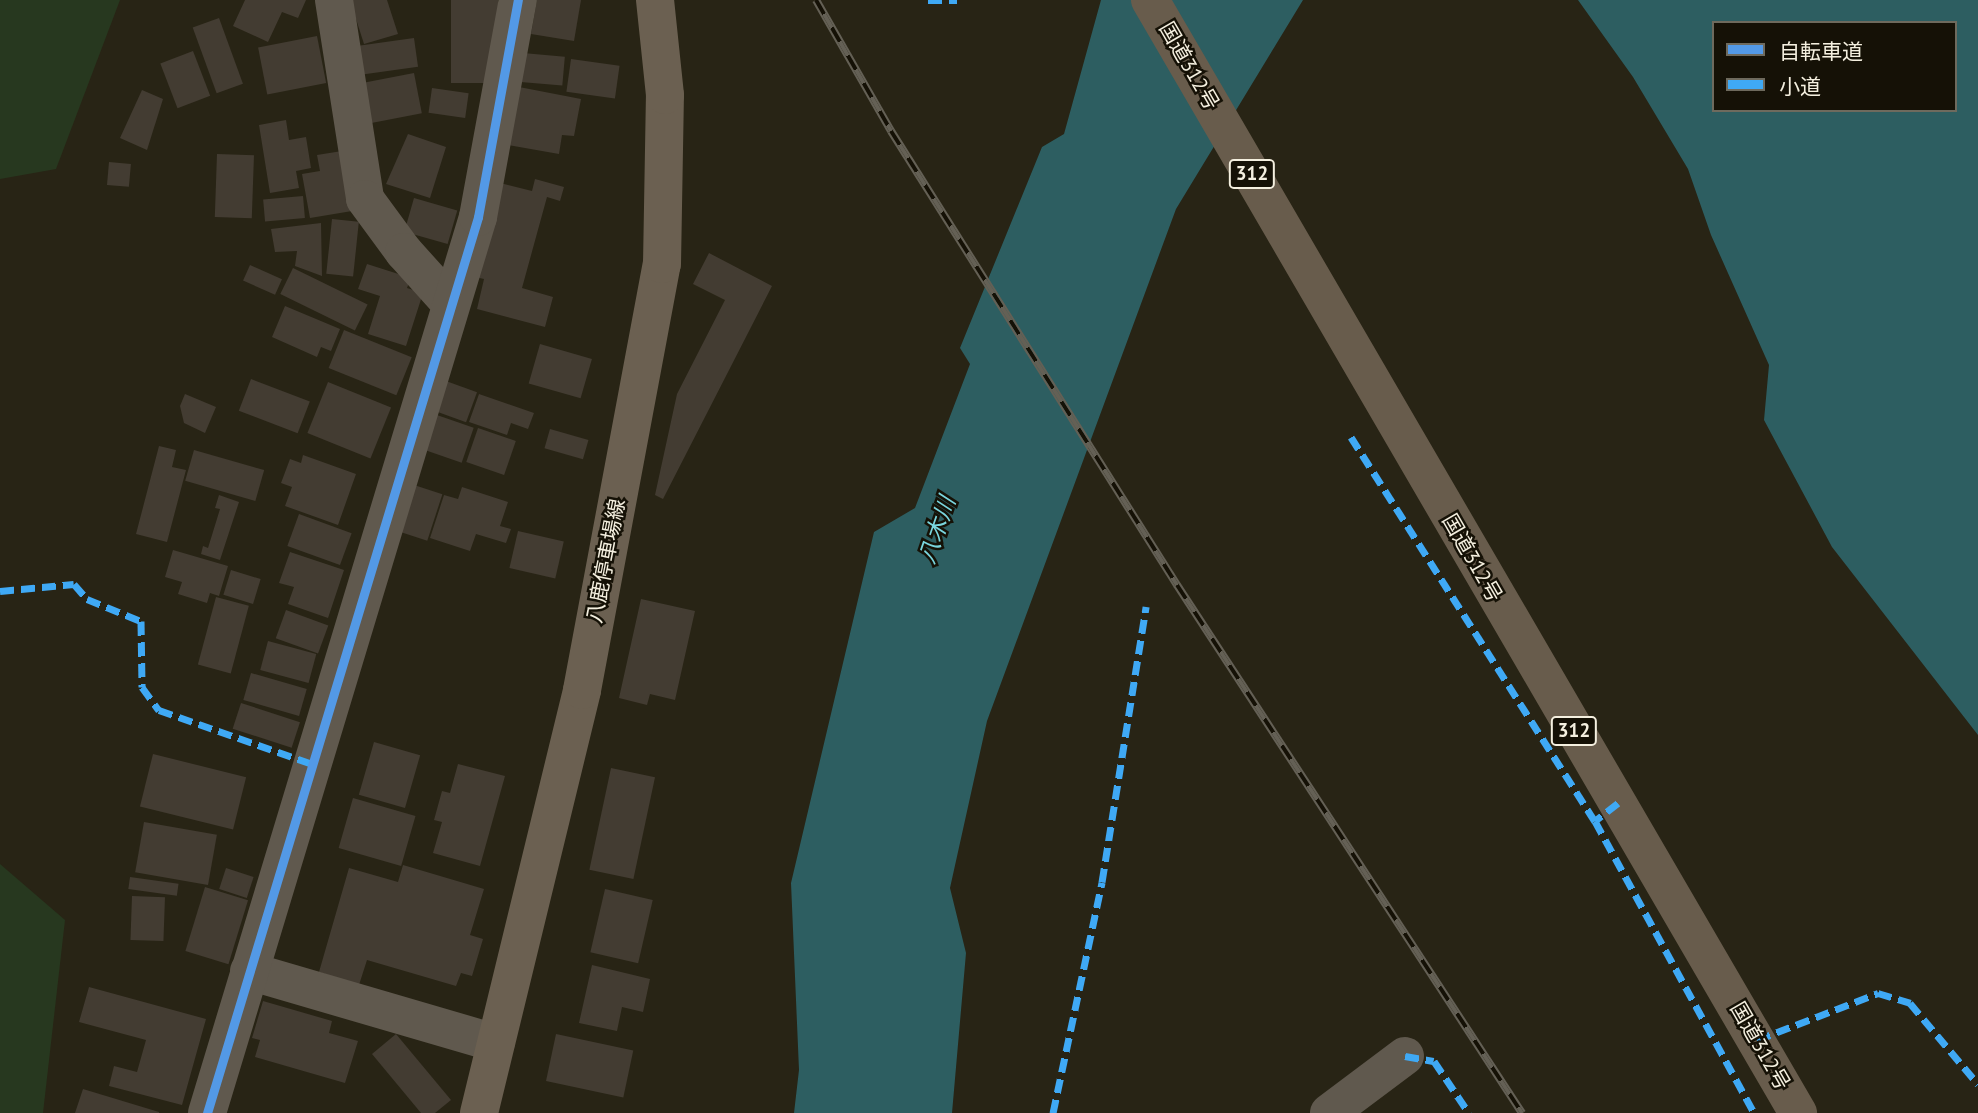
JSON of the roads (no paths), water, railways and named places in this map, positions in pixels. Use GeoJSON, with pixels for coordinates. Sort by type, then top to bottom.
{"type":"FeatureCollection","features":[{"type":"Feature","properties":{"kind":"highway","name":"国道312号"},"geometry":{"type":"LineString","coordinates":[[1150,0],[1353,347],[1492,594],[1798,1113]]}},
{"type":"Feature","properties":{"kind":"main road","name":"八鹿停車場線"},"geometry":{"type":"LineString","coordinates":[[479,1113],[582,690],[662,264],[666,95],[656,0]]}},
{"type":"Feature","properties":{"kind":"street"},"geometry":{"type":"LineString","coordinates":[[334,0],[365,199],[404,252],[450,303]]}},
{"type":"Feature","properties":{"kind":"street"},"geometry":{"type":"LineString","coordinates":[[207,1113],[478,217],[518,0]]}},
{"type":"Feature","properties":{"kind":"street"},"geometry":{"type":"LineString","coordinates":[[249,971],[496,1043]]}},
{"type":"Feature","properties":{"kind":"street"},"geometry":{"type":"LineString","coordinates":[[1329,1113],[1405,1056]]}},
{"type":"Feature","properties":{"kind":"water","name":"八木川"},"geometry":{"type":"Polygon","coordinates":[[[1101,0],[1303,0],[1176,209],[987,721],[950,888],[966,953],[952,1113],[794,1113],[799,1070],[791,883],[874,532],[915,508],[970,364],[960,348],[1042,147],[1064,134],[1101,0]]]}},
{"type":"Feature","properties":{"kind":"water"},"geometry":{"type":"Polygon","coordinates":[[[1578,0],[1978,0],[1978,735],[1832,547],[1764,420],[1769,365],[1711,235],[1688,169],[1633,77],[1578,0]]]}},
{"type":"Feature","properties":{"kind":"railway"},"geometry":{"type":"LineString","coordinates":[[816,0],[891,131],[1177,585],[1522,1113]]}}]}
